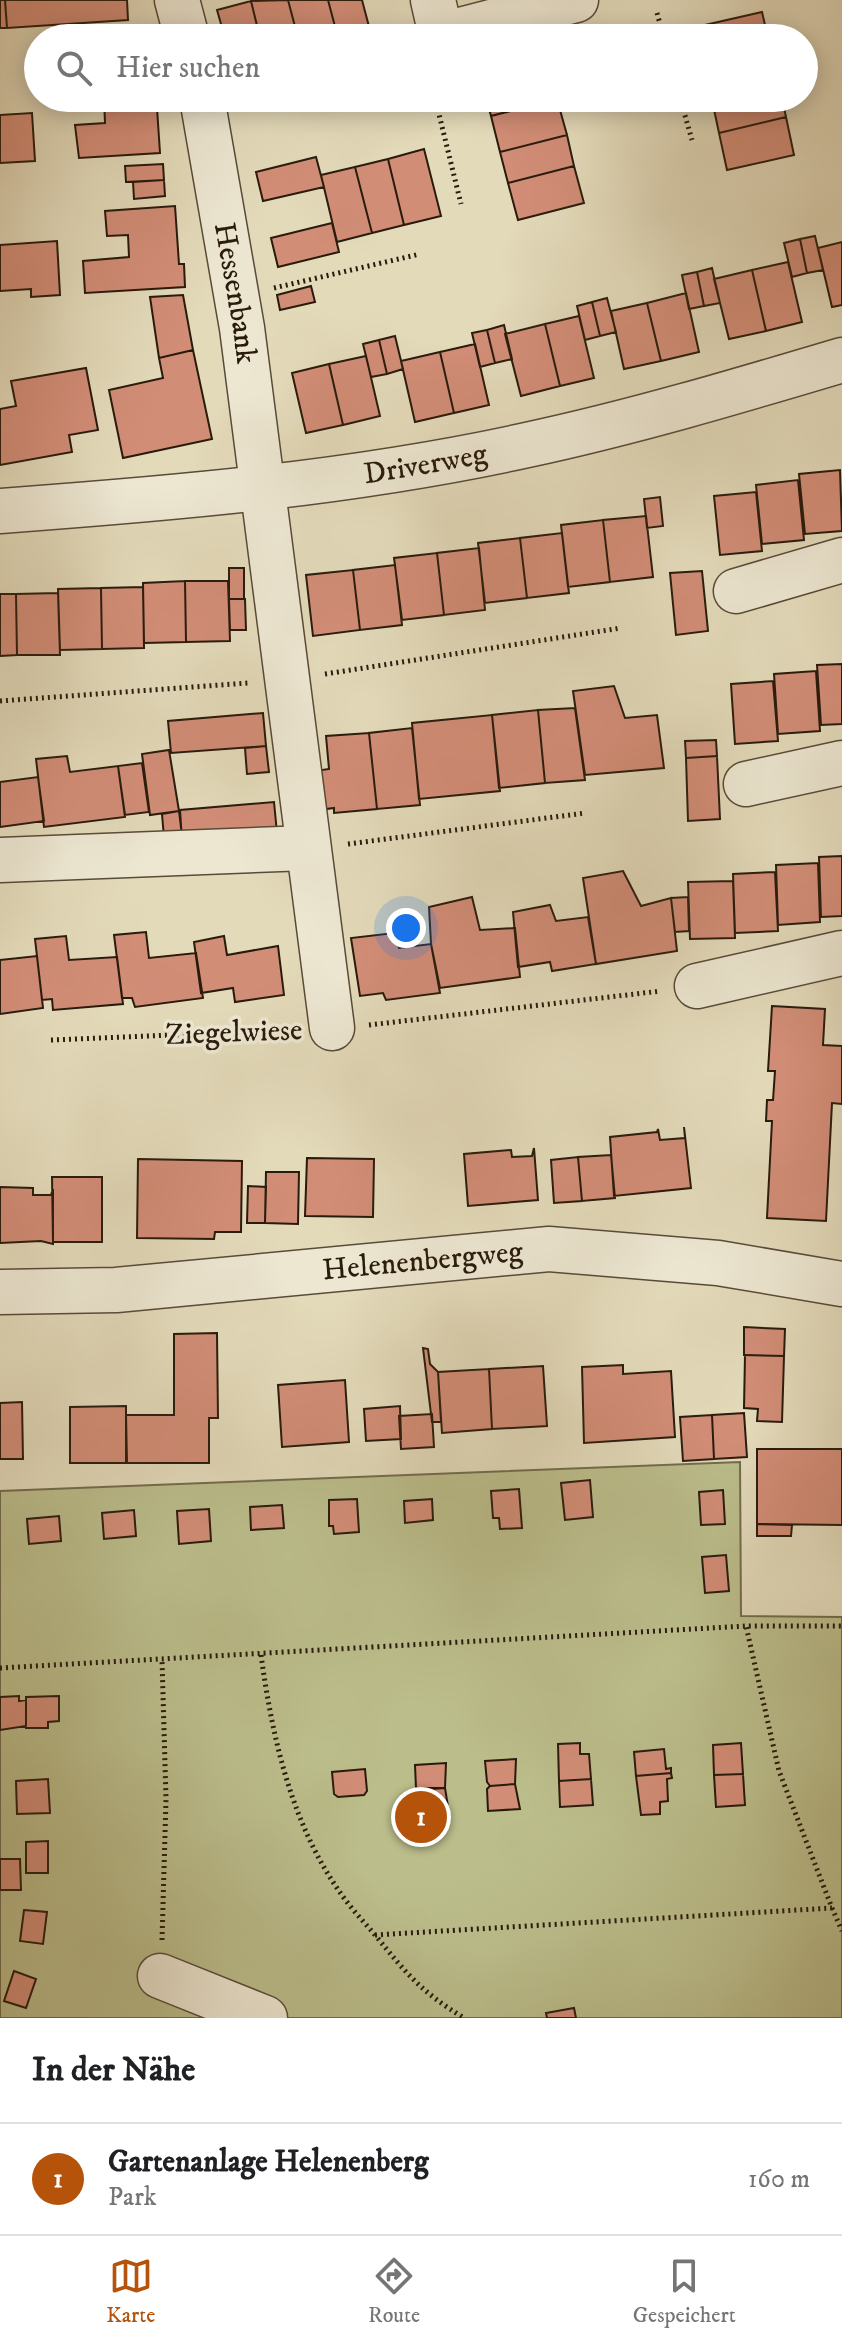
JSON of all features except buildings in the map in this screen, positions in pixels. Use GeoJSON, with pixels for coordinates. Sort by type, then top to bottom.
{"type":"FeatureCollection","features":[{"type":"Feature","properties":{"kind":"street"},"geometry":{"type":"LineString","coordinates":[[177,0],[183,24]]}},
{"type":"Feature","properties":{"kind":"street"},"geometry":{"type":"LineString","coordinates":[[437,17],[576,0]]}},
{"type":"Feature","properties":{"kind":"street","name":"Hessenbank"},"geometry":{"type":"LineString","coordinates":[[204,112],[242,328],[263,490]]}},
{"type":"Feature","properties":{"kind":"street","name":"Driverweg"},"geometry":{"type":"LineString","coordinates":[[0,511],[263,490],[525,446],[660,413],[842,360]]}},
{"type":"Feature","properties":{"kind":"street","name":"Ziegelwiese"},"geometry":{"type":"LineString","coordinates":[[263,490],[285,782],[307,848],[332,1028]]}},
{"type":"Feature","properties":{"kind":"street"},"geometry":{"type":"LineString","coordinates":[[736,591],[842,560]]}},
{"type":"Feature","properties":{"kind":"street"},"geometry":{"type":"LineString","coordinates":[[746,784],[842,763]]}},
{"type":"Feature","properties":{"kind":"street"},"geometry":{"type":"LineString","coordinates":[[0,860],[307,848]]}},
{"type":"Feature","properties":{"kind":"street"},"geometry":{"type":"LineString","coordinates":[[697,986],[842,953]]}},
{"type":"Feature","properties":{"kind":"street","name":"Helenenbergweg"},"geometry":{"type":"LineString","coordinates":[[0,1292],[116,1290],[549,1249],[718,1263],[842,1284]]}},
{"type":"Feature","properties":{"kind":"street"},"geometry":{"type":"LineString","coordinates":[[160,1976],[265,2018]]}},
{"type":"Feature","properties":{"kind":"path"},"geometry":{"type":"LineString","coordinates":[[657,13],[660,24]]}},
{"type":"Feature","properties":{"kind":"path"},"geometry":{"type":"LineString","coordinates":[[438,112],[461,204]]}},
{"type":"Feature","properties":{"kind":"path"},"geometry":{"type":"LineString","coordinates":[[684,112],[692,140]]}},
{"type":"Feature","properties":{"kind":"path"},"geometry":{"type":"LineString","coordinates":[[269,289],[420,254]]}},
{"type":"Feature","properties":{"kind":"path"},"geometry":{"type":"LineString","coordinates":[[307,848],[585,813]]}},
{"type":"Feature","properties":{"kind":"path"},"geometry":{"type":"LineString","coordinates":[[332,1028],[546,1007],[697,986]]}},
{"type":"Feature","properties":{"kind":"path","name":"Ziegelwiese"},"geometry":{"type":"LineString","coordinates":[[51,1040],[332,1028]]}},
{"type":"Feature","properties":{"kind":"path"},"geometry":{"type":"LineString","coordinates":[[0,1668],[746,1626],[842,1626]]}},
{"type":"Feature","properties":{"kind":"path"},"geometry":{"type":"LineString","coordinates":[[746,1626],[779,1771],[842,1931]]}},
{"type":"Feature","properties":{"kind":"path"},"geometry":{"type":"LineString","coordinates":[[261,1655],[270,1720],[294,1802],[315,1852],[347,1902],[400,1969],[425,1994],[464,2018]]}},
{"type":"Feature","properties":{"kind":"path"},"geometry":{"type":"LineString","coordinates":[[160,1976],[165,1870],[162,1660]]}},
{"type":"Feature","properties":{"kind":"path"},"geometry":{"type":"LineString","coordinates":[[375,1935],[832,1908]]}},
{"type":"Feature","properties":{"kind":"green space"},"geometry":{"type":"Polygon","coordinates":[[[740,1462],[741,1616],[842,1617],[842,2018],[0,2018],[0,1491],[740,1462]]]}},
{"type":"Feature","properties":{"kind":"place","name":"Gartenanlage Helenenberg"},"geometry":{"type":"Point","coordinates":[421,1817]}}]}
